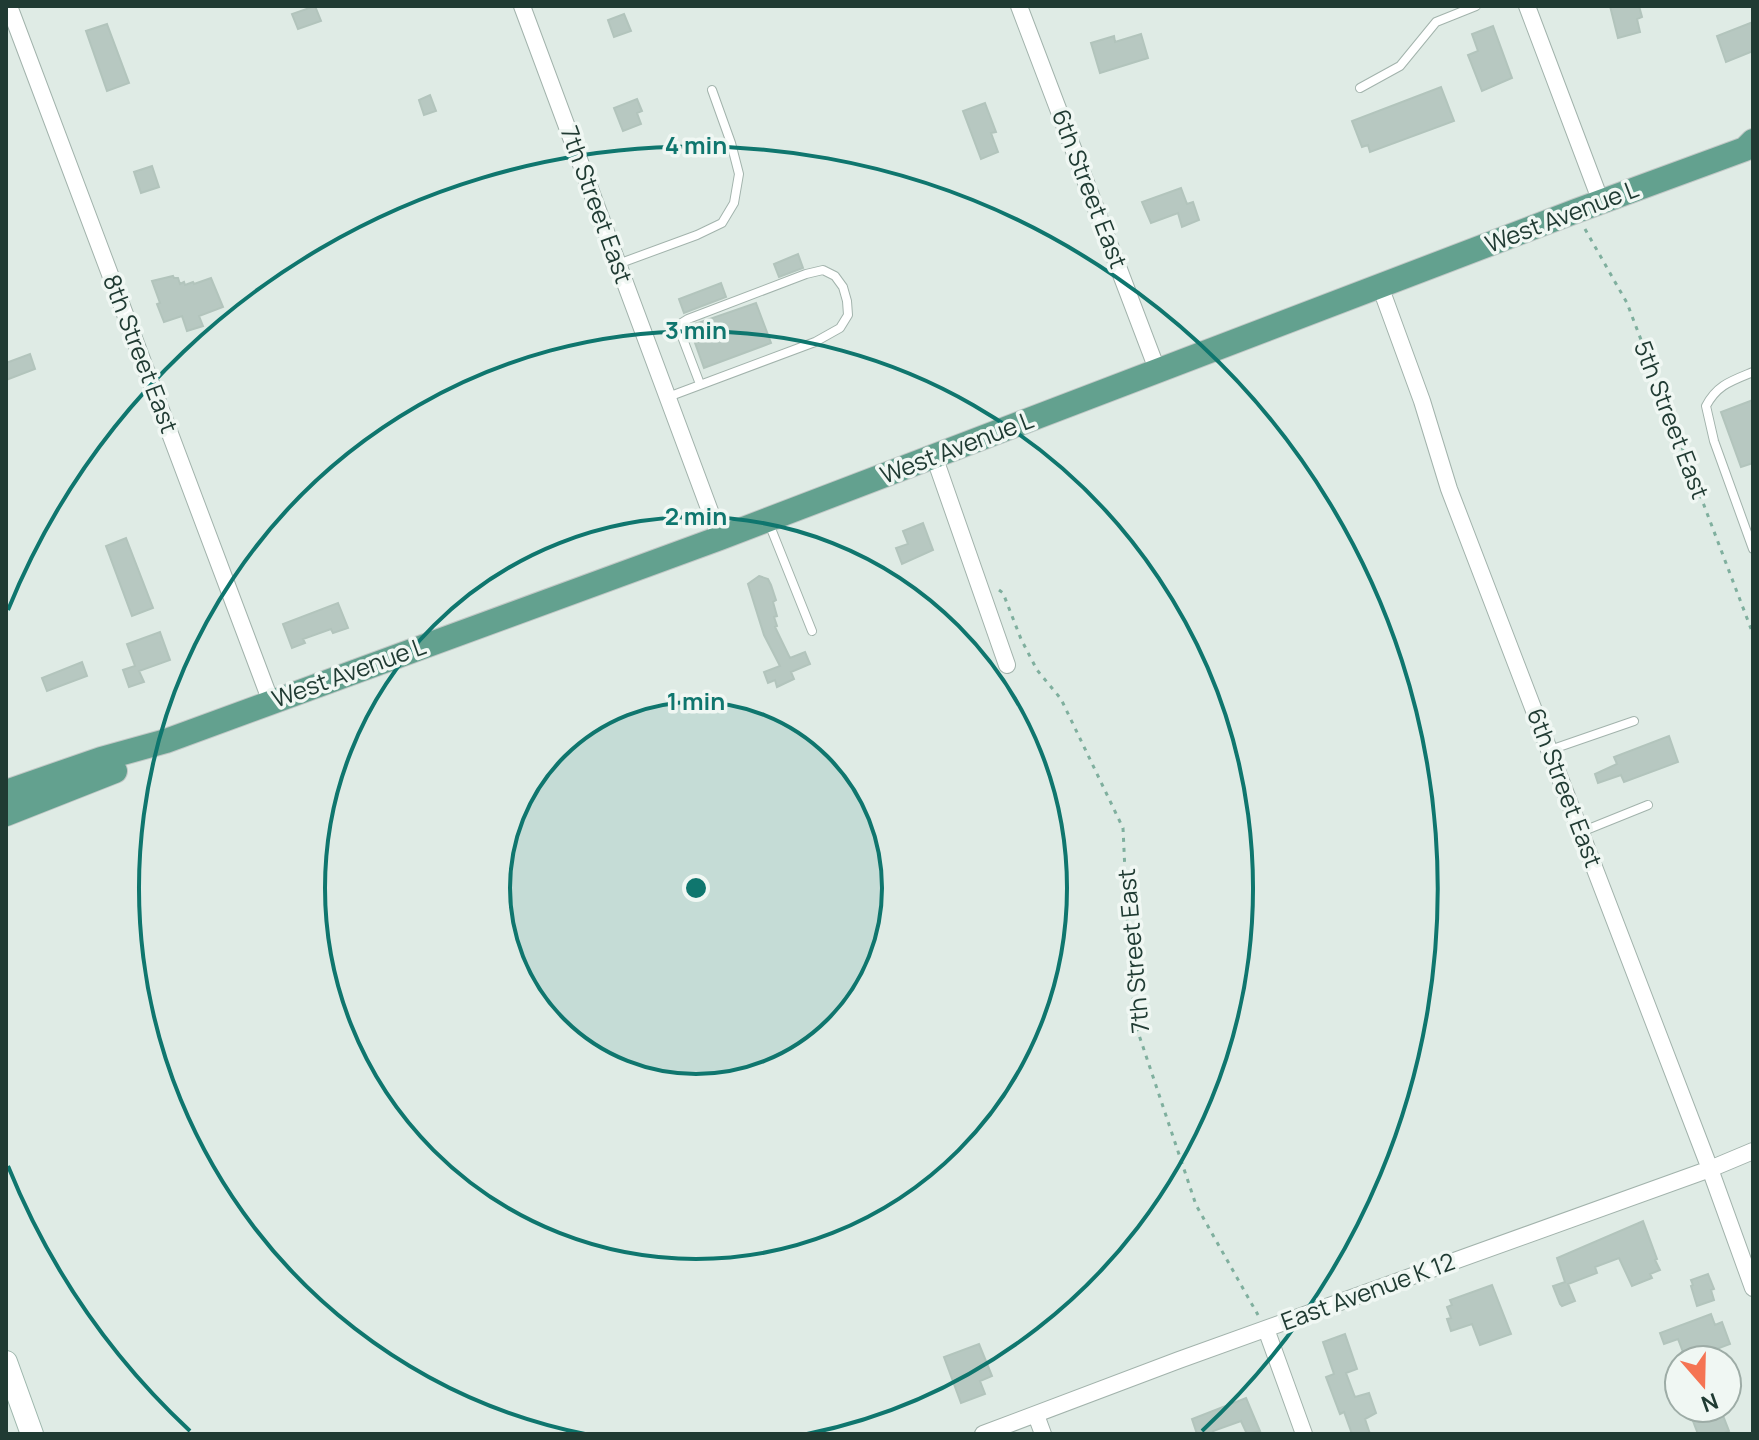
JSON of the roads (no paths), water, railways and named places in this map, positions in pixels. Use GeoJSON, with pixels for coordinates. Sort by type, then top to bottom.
{"type":"FeatureCollection","features":[{"type":"Feature","properties":{"kind":"main road","name":"West Avenue L"},"geometry":{"type":"LineString","coordinates":[[6,792],[101,759],[166,741],[768,521],[1750,147]]}},
{"type":"Feature","properties":{"kind":"main road","name":"West Avenue L"},"geometry":{"type":"LineString","coordinates":[[6,814],[116,771],[166,741]]}},
{"type":"Feature","properties":{"kind":"main road"},"geometry":{"type":"LineString","coordinates":[[6,1362],[32,1434]]}},
{"type":"Feature","properties":{"kind":"street","name":"8th Street East"},"geometry":{"type":"LineString","coordinates":[[9,6],[271,702]]}},
{"type":"Feature","properties":{"kind":"street","name":"7th Street East"},"geometry":{"type":"LineString","coordinates":[[522,6],[720,538]]}},
{"type":"Feature","properties":{"kind":"street","name":"6th Street East"},"geometry":{"type":"LineString","coordinates":[[1019,6],[1158,372]]}},
{"type":"Feature","properties":{"kind":"street"},"geometry":{"type":"LineString","coordinates":[[1527,6],[1601,202]]}},
{"type":"Feature","properties":{"kind":"street","name":"6th Street East"},"geometry":{"type":"LineString","coordinates":[[1380,286],[1422,401],[1449,489],[1753,1288]]}},
{"type":"Feature","properties":{"kind":"street"},"geometry":{"type":"LineString","coordinates":[[934,456],[1007,665]]}},
{"type":"Feature","properties":{"kind":"street","name":"East Avenue K 12"},"geometry":{"type":"LineString","coordinates":[[983,1434],[1753,1151]]}},
{"type":"Feature","properties":{"kind":"street"},"geometry":{"type":"LineString","coordinates":[[1266,1329],[1304,1434]]}},
{"type":"Feature","properties":{"kind":"street"},"geometry":{"type":"LineString","coordinates":[[1036,1415],[1043,1434]]}},
{"type":"Feature","properties":{"kind":"lane"},"geometry":{"type":"LineString","coordinates":[[1360,88],[1400,66],[1436,22],[1476,6]]}},
{"type":"Feature","properties":{"kind":"lane"},"geometry":{"type":"LineString","coordinates":[[618,264],[722,223],[734,203],[739,174],[712,90]]}},
{"type":"Feature","properties":{"kind":"lane"},"geometry":{"type":"LineString","coordinates":[[668,397],[815,342],[840,328],[848,315],[847,301],[843,287],[835,276],[823,270],[806,274],[680,324],[700,384]]}},
{"type":"Feature","properties":{"kind":"lane"},"geometry":{"type":"LineString","coordinates":[[1753,372],[1713,391],[1706,406],[1714,441],[1753,549]]}},
{"type":"Feature","properties":{"kind":"lane"},"geometry":{"type":"LineString","coordinates":[[768,521],[812,631]]}},
{"type":"Feature","properties":{"kind":"lane"},"geometry":{"type":"LineString","coordinates":[[1550,750],[1634,721]]}},
{"type":"Feature","properties":{"kind":"lane"},"geometry":{"type":"LineString","coordinates":[[1581,832],[1648,805]]}}]}
